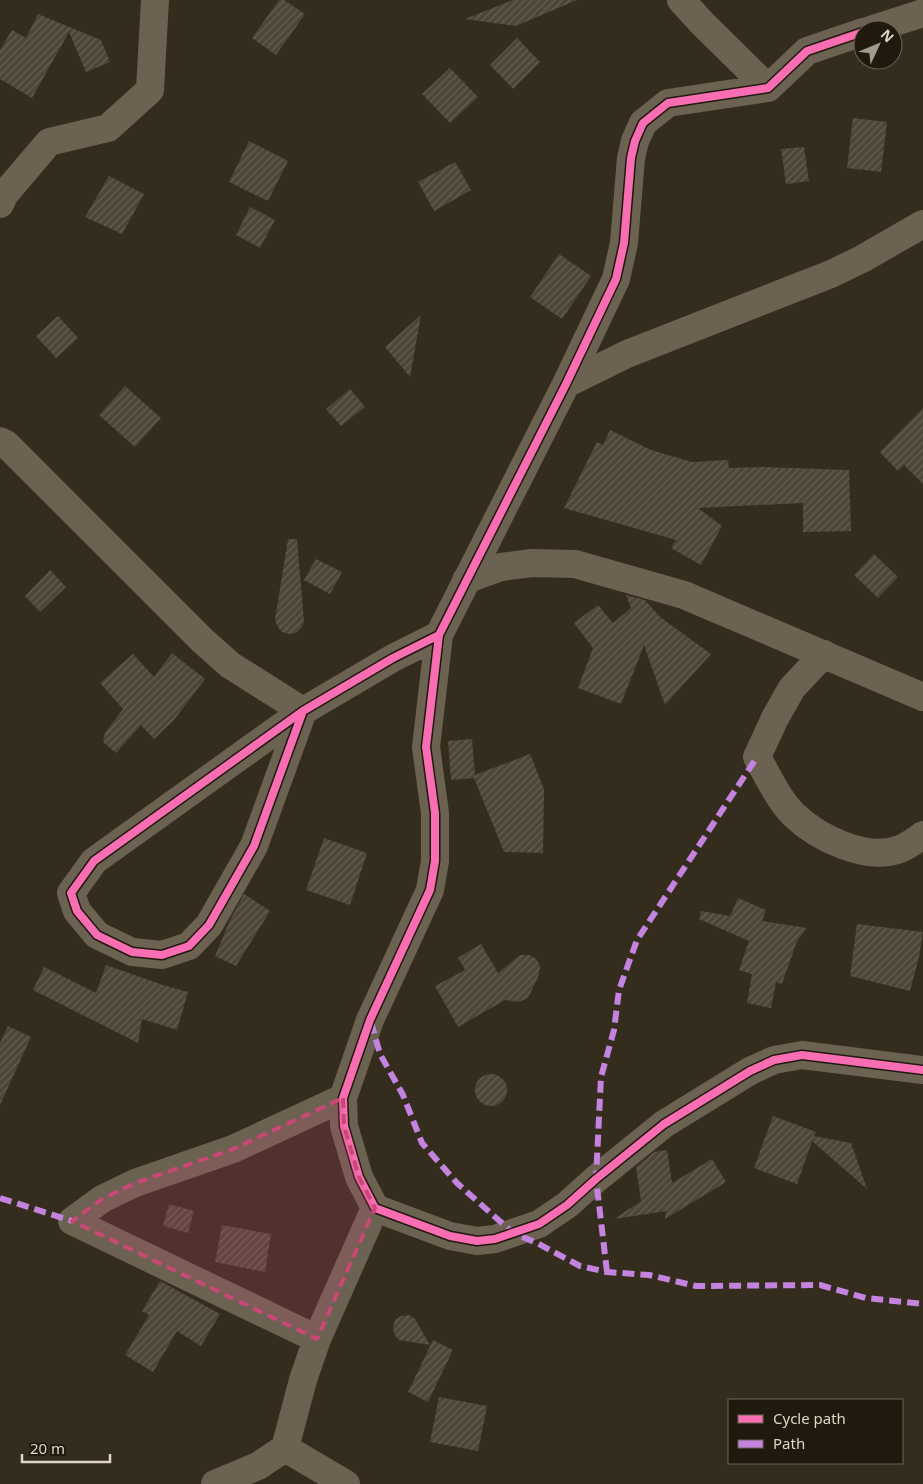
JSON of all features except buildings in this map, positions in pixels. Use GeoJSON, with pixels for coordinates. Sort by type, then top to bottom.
{"type":"FeatureCollection","features":[{"type":"Feature","properties":{"kind":"street"},"geometry":{"type":"LineString","coordinates":[[0,204],[4,196],[48,142],[108,128],[150,90],[155,0]]}},
{"type":"Feature","properties":{"kind":"street"},"geometry":{"type":"LineString","coordinates":[[681,0],[768,88]]}},
{"type":"Feature","properties":{"kind":"street"},"geometry":{"type":"LineString","coordinates":[[901,20],[923,13]]}},
{"type":"Feature","properties":{"kind":"street"},"geometry":{"type":"LineString","coordinates":[[853,35],[807,51],[768,88],[668,103],[643,123],[635,141],[631,158],[624,243],[616,279],[566,384],[439,635],[426,747],[435,813],[434,861],[430,890],[370,1020],[343,1098],[344,1126],[359,1177],[375,1208],[450,1236],[477,1241],[495,1238],[540,1224],[567,1205],[664,1124],[750,1070],[774,1060],[802,1055],[923,1070]]}},
{"type":"Feature","properties":{"kind":"street"},"geometry":{"type":"LineString","coordinates":[[566,384],[626,354],[831,274],[862,259],[923,224]]}},
{"type":"Feature","properties":{"kind":"street"},"geometry":{"type":"LineString","coordinates":[[2,445],[230,665],[303,711]]}},
{"type":"Feature","properties":{"kind":"street"},"geometry":{"type":"LineString","coordinates":[[466,580],[501,567],[532,563],[575,564],[684,595],[923,697]]}},
{"type":"Feature","properties":{"kind":"street"},"geometry":{"type":"LineString","coordinates":[[303,711],[254,846],[209,925],[188,946],[162,955],[132,952],[97,935],[77,911],[71,893],[94,861],[303,711],[393,658],[439,635]]}},
{"type":"Feature","properties":{"kind":"street"},"geometry":{"type":"LineString","coordinates":[[824,654],[792,688],[775,718],[757,757],[775,789],[794,815],[824,837],[853,849],[878,853],[899,850],[923,835]]}},
{"type":"Feature","properties":{"kind":"street"},"geometry":{"type":"LineString","coordinates":[[317,1340],[72,1221],[102,1199],[136,1183],[233,1149],[343,1098]]}},
{"type":"Feature","properties":{"kind":"street"},"geometry":{"type":"LineString","coordinates":[[215,1484],[258,1466],[285,1448],[303,1380],[317,1340],[375,1208]]}},
{"type":"Feature","properties":{"kind":"street"},"geometry":{"type":"LineString","coordinates":[[285,1448],[346,1484]]}},
{"type":"Feature","properties":{"kind":"highlighted area"},"geometry":{"type":"Polygon","coordinates":[[[343,1098],[344,1126],[359,1177],[375,1208],[317,1339],[72,1221],[102,1199],[135,1183],[233,1149],[343,1098]]]}},
{"type":"Feature","properties":{"kind":"marked path"},"geometry":{"type":"LineString","coordinates":[[607,1272],[596,1179],[601,1077],[614,1030],[619,990],[637,940],[757,757]]}},
{"type":"Feature","properties":{"kind":"marked path"},"geometry":{"type":"LineString","coordinates":[[371,1022],[380,1054],[403,1095],[422,1143],[457,1183],[513,1233],[537,1243],[580,1266],[607,1272],[649,1275],[696,1286],[820,1285],[866,1298],[923,1304]]}},
{"type":"Feature","properties":{"kind":"marked path"},"geometry":{"type":"LineString","coordinates":[[0,1198],[72,1221]]}},
{"type":"Feature","properties":{"kind":"cycle path"},"geometry":{"type":"LineString","coordinates":[[303,711],[393,658],[439,635],[566,384],[616,279],[624,243],[631,158],[635,141],[643,123],[668,103],[768,88],[807,51],[853,35]]}},
{"type":"Feature","properties":{"kind":"cycle path"},"geometry":{"type":"LineString","coordinates":[[439,635],[426,747],[435,813],[435,861],[430,890],[370,1020],[343,1098],[344,1126],[359,1177],[375,1208],[450,1236],[477,1241],[495,1239],[539,1224],[567,1205],[664,1124],[750,1071],[774,1060],[802,1055],[923,1070]]}},
{"type":"Feature","properties":{"kind":"cycle path"},"geometry":{"type":"LineString","coordinates":[[303,711],[254,846],[209,925],[189,946],[162,955],[132,952],[97,935],[77,911],[71,893],[94,861],[303,711]]}}]}
